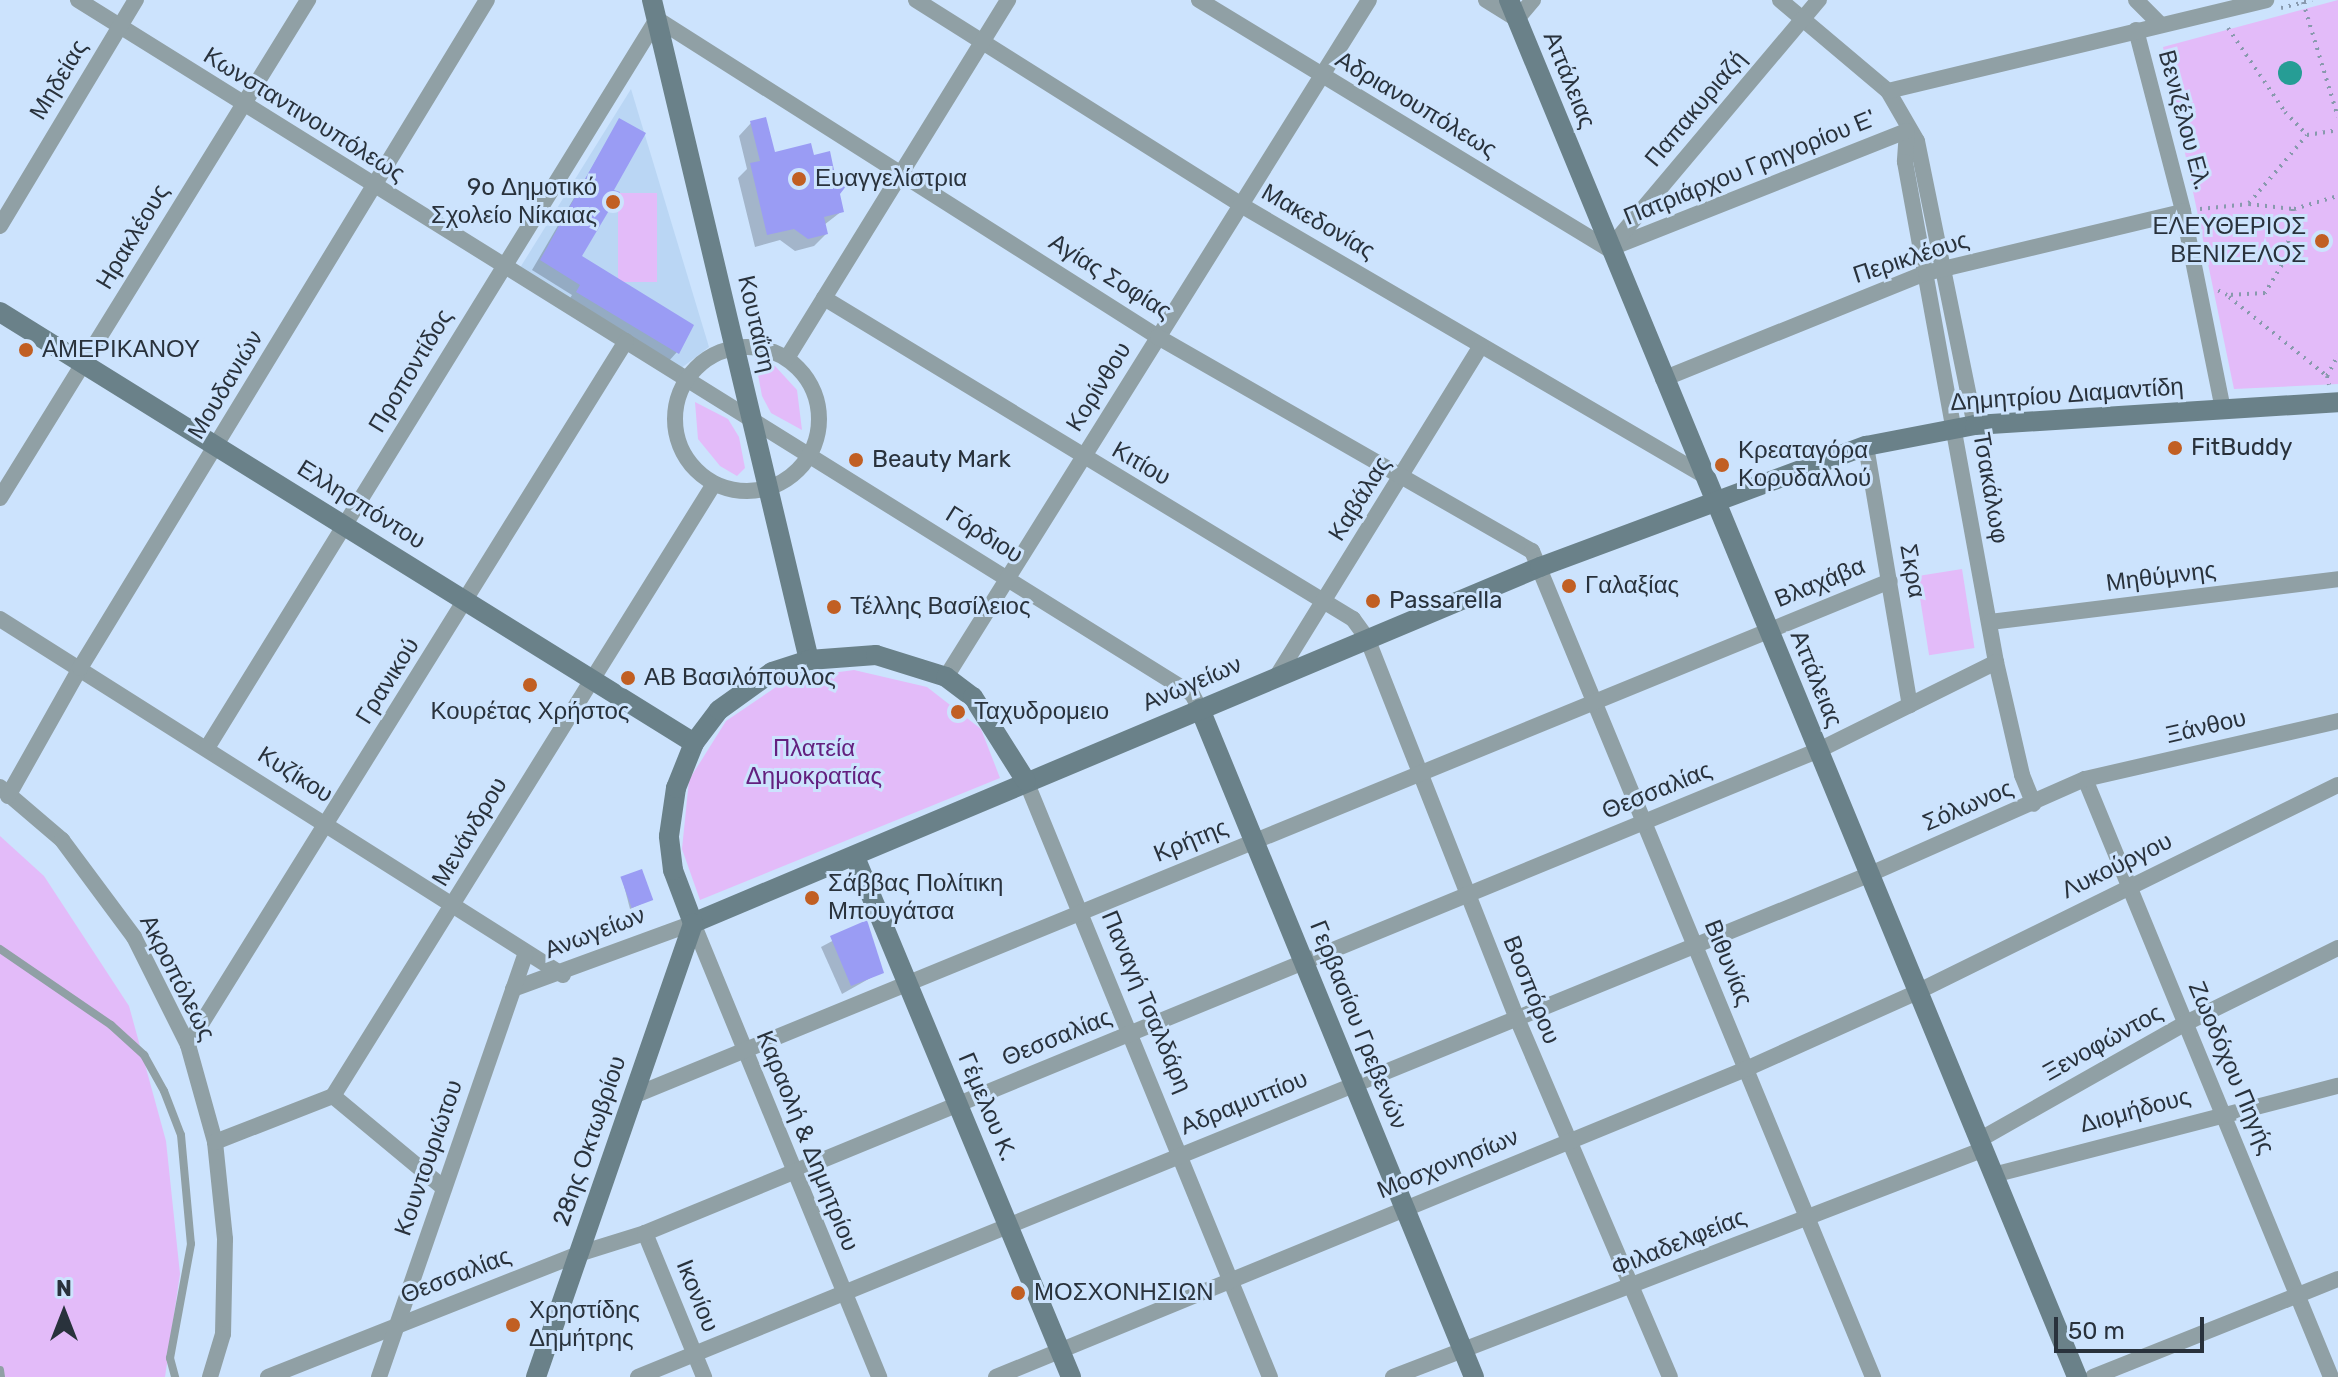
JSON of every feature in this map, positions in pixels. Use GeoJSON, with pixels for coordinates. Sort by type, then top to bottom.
{"type":"FeatureCollection","features":[{"type":"Feature","properties":{"kind":"main road","name":"Κουταΐση"},"geometry":{"type":"LineString","coordinates":[[655,9],[809,660]]}},
{"type":"Feature","properties":{"kind":"main road","name":"Αττάλειας"},"geometry":{"type":"LineString","coordinates":[[1513,10],[1609,249],[2077,1377]]}},
{"type":"Feature","properties":{"kind":"main road","name":"Ελλησπόντου"},"geometry":{"type":"LineString","coordinates":[[0,312],[694,743]]}},
{"type":"Feature","properties":{"kind":"main road","name":"Δημητρίου Διαμαντίδη"},"geometry":{"type":"LineString","coordinates":[[1715,505],[1866,446],[1965,426],[2223,410],[2334,398]]}},
{"type":"Feature","properties":{"kind":"main road","name":"Ανωγείων"},"geometry":{"type":"LineString","coordinates":[[693,923],[855,857],[1196,702],[1277,676],[1540,567],[1715,505]]}},
{"type":"Feature","properties":{"kind":"main road"},"geometry":{"type":"LineString","coordinates":[[693,923],[673,870],[668,827],[676,788],[694,743],[747,686],[809,660],[876,655],[946,677],[973,697],[1026,781]]}},
{"type":"Feature","properties":{"kind":"main road","name":"Γερβασίου Γρεβενών"},"geometry":{"type":"LineString","coordinates":[[1196,702],[1474,1377]]}},
{"type":"Feature","properties":{"kind":"main road","name":"Γέμελου Κ."},"geometry":{"type":"LineString","coordinates":[[855,857],[1071,1377]]}},
{"type":"Feature","properties":{"kind":"main road","name":"28ης Οκτωβρίου"},"geometry":{"type":"LineString","coordinates":[[536,1377],[693,923]]}},
{"type":"Feature","properties":{"kind":"street","name":"Κωνσταντινουπόλεως"},"geometry":{"type":"LineString","coordinates":[[78,0],[373,188],[752,417]]}},
{"type":"Feature","properties":{"kind":"street","name":"Μηδείας"},"geometry":{"type":"LineString","coordinates":[[0,226],[136,0]]}},
{"type":"Feature","properties":{"kind":"street","name":"Ηρακλέους"},"geometry":{"type":"LineString","coordinates":[[0,498],[308,0]]}},
{"type":"Feature","properties":{"kind":"street","name":"Μουδανιών"},"geometry":{"type":"LineString","coordinates":[[4,791],[487,0]]}},
{"type":"Feature","properties":{"kind":"street","name":"Μακεδονίας"},"geometry":{"type":"LineString","coordinates":[[916,0],[1241,205],[1703,475]]}},
{"type":"Feature","properties":{"kind":"street"},"geometry":{"type":"LineString","coordinates":[[787,358],[1008,0]]}},
{"type":"Feature","properties":{"kind":"street","name":"Αδριανουπόλεως"},"geometry":{"type":"LineString","coordinates":[[1199,0],[1609,249]]}},
{"type":"Feature","properties":{"kind":"street","name":"Κορίνθου"},"geometry":{"type":"LineString","coordinates":[[946,677],[1369,0]]}},
{"type":"Feature","properties":{"kind":"street"},"geometry":{"type":"LineString","coordinates":[[1486,0],[1513,10],[1533,0]]}},
{"type":"Feature","properties":{"kind":"street"},"geometry":{"type":"LineString","coordinates":[[1780,0],[1888,91],[2266,0]]}},
{"type":"Feature","properties":{"kind":"street","name":"Παπακυριαζή"},"geometry":{"type":"LineString","coordinates":[[1609,249],[1819,0]]}},
{"type":"Feature","properties":{"kind":"street"},"geometry":{"type":"LineString","coordinates":[[2136,0],[2160,24]]}},
{"type":"Feature","properties":{"kind":"street","name":"Αγίας Σοφίας"},"geometry":{"type":"LineString","coordinates":[[655,9],[901,174],[1158,337],[1401,479],[1532,551],[1540,567]]}},
{"type":"Feature","properties":{"kind":"street","name":"Προποντίδος"},"geometry":{"type":"LineString","coordinates":[[207,748],[347,527],[655,9]]}},
{"type":"Feature","properties":{"kind":"street","name":"Βενιζέλου Ελ."},"geometry":{"type":"LineString","coordinates":[[2136,30],[2183,211],[2223,410]]}},
{"type":"Feature","properties":{"kind":"street","name":"Τσακάλωφ"},"geometry":{"type":"LineString","coordinates":[[1888,91],[1921,155],[1945,268],[1996,662],[2022,775],[2034,804]]}},
{"type":"Feature","properties":{"kind":"street","name":"Πατριάρχου Γρηγορίου Ε'"},"geometry":{"type":"LineString","coordinates":[[1609,249],[1907,131]]}},
{"type":"Feature","properties":{"kind":"street","name":"Τσακάλωφ"},"geometry":{"type":"LineString","coordinates":[[1907,131],[1904,158],[1926,273],[1965,426]]}},
{"type":"Feature","properties":{"kind":"street","name":"Περικλέους"},"geometry":{"type":"LineString","coordinates":[[1663,379],[1926,273],[2183,211]]}},
{"type":"Feature","properties":{"kind":"street","name":"Κιτίου"},"geometry":{"type":"LineString","coordinates":[[824,298],[1083,458],[1353,619]]}},
{"type":"Feature","properties":{"kind":"street","name":"Γρανικού"},"geometry":{"type":"LineString","coordinates":[[188,1045],[626,341]]}},
{"type":"Feature","properties":{"kind":"street"},"geometry":{"type":"LineString","coordinates":[[735,346],[762,348],[787,358],[810,381],[820,410],[812,455],[792,478],[769,490],[742,492],[714,484],[686,459],[676,435],[677,401],[685,378],[705,360],[735,346]]}},
{"type":"Feature","properties":{"kind":"street","name":"Καβάλας"},"geometry":{"type":"LineString","coordinates":[[1277,676],[1481,346]]}},
{"type":"Feature","properties":{"kind":"street","name":"Γόρδιου"},"geometry":{"type":"LineString","coordinates":[[752,417],[1008,578],[1196,702]]}},
{"type":"Feature","properties":{"kind":"street","name":"Σκρα"},"geometry":{"type":"LineString","coordinates":[[1866,446],[1910,705]]}},
{"type":"Feature","properties":{"kind":"street","name":"Μενάνδρου"},"geometry":{"type":"LineString","coordinates":[[333,1096],[714,484]]}},
{"type":"Feature","properties":{"kind":"street","name":"Βιθυνίας"},"geometry":{"type":"LineString","coordinates":[[1540,567],[1871,1374]]}},
{"type":"Feature","properties":{"kind":"street","name":"Μηθύμνης"},"geometry":{"type":"LineString","coordinates":[[1990,622],[2338,579]]}},
{"type":"Feature","properties":{"kind":"street","name":"Βλαχάβα"},"geometry":{"type":"LineString","coordinates":[[1767,630],[1890,581]]}},
{"type":"Feature","properties":{"kind":"street","name":"Κυζίκου"},"geometry":{"type":"LineString","coordinates":[[0,619],[328,824],[525,955],[563,975]]}},
{"type":"Feature","properties":{"kind":"street","name":"Βοσπόρου"},"geometry":{"type":"LineString","coordinates":[[1353,619],[1367,638],[1466,895],[1670,1377]]}},
{"type":"Feature","properties":{"kind":"street","name":"Κρήτης"},"geometry":{"type":"LineString","coordinates":[[633,1096],[1767,630]]}},
{"type":"Feature","properties":{"kind":"street","name":"Θεσσαλίας"},"geometry":{"type":"LineString","coordinates":[[268,1377],[578,1254],[645,1233],[1303,960],[1646,822],[1817,751],[1996,662]]}},
{"type":"Feature","properties":{"kind":"street","name":"Ξάνθου"},"geometry":{"type":"LineString","coordinates":[[2085,779],[2338,721]]}},
{"type":"Feature","properties":{"kind":"street","name":"Σόλωνος"},"geometry":{"type":"LineString","coordinates":[[1868,875],[2085,779]]}},
{"type":"Feature","properties":{"kind":"street","name":"Ζωοδόχου Πηγής"},"geometry":{"type":"LineString","coordinates":[[2085,779],[2331,1377]]}},
{"type":"Feature","properties":{"kind":"street","name":"Παναγή Τσαλδάρη"},"geometry":{"type":"LineString","coordinates":[[1026,781],[1183,1154],[1270,1377]]}},
{"type":"Feature","properties":{"kind":"street","name":"Λυκούργου"},"geometry":{"type":"LineString","coordinates":[[1917,992],[2338,785]]}},
{"type":"Feature","properties":{"kind":"street","name":"Ακροπόλεως"},"geometry":{"type":"LineString","coordinates":[[4,791],[62,840],[134,937],[188,1045],[215,1142],[225,1239],[223,1334],[210,1377]]}},
{"type":"Feature","properties":{"kind":"street","name":"Αδραμυττίου"},"geometry":{"type":"LineString","coordinates":[[638,1377],[1516,1016],[1868,875]]}},
{"type":"Feature","properties":{"kind":"street","name":"Ανωγείων"},"geometry":{"type":"LineString","coordinates":[[513,989],[563,975],[693,923]]}},
{"type":"Feature","properties":{"kind":"street","name":"Καραολή & Δημητρίου"},"geometry":{"type":"LineString","coordinates":[[693,923],[879,1377]]}},
{"type":"Feature","properties":{"kind":"street","name":"Ξενοφώντος"},"geometry":{"type":"LineString","coordinates":[[1980,1145],[2186,1023],[2338,948]]}},
{"type":"Feature","properties":{"kind":"street","name":"Κουντουριώτου"},"geometry":{"type":"LineString","coordinates":[[379,1377],[525,955]]}},
{"type":"Feature","properties":{"kind":"street","name":"Μοσχονησίων"},"geometry":{"type":"LineString","coordinates":[[996,1377],[1746,1069],[1917,992]]}},
{"type":"Feature","properties":{"kind":"street","name":"Διομήδους"},"geometry":{"type":"LineString","coordinates":[[1993,1175],[2223,1112],[2338,1086]]}},
{"type":"Feature","properties":{"kind":"street"},"geometry":{"type":"LineString","coordinates":[[215,1142],[333,1096],[444,1188]]}},
{"type":"Feature","properties":{"kind":"street","name":"Φιλαδελφείας"},"geometry":{"type":"LineString","coordinates":[[1393,1377],[1633,1288],[1980,1145]]}},
{"type":"Feature","properties":{"kind":"street","name":"Ικονίου"},"geometry":{"type":"LineString","coordinates":[[645,1233],[704,1377]]}},
{"type":"Feature","properties":{"kind":"street"},"geometry":{"type":"LineString","coordinates":[[2093,1377],[2338,1279]]}},
{"type":"Feature","properties":{"kind":"street"},"geometry":{"type":"LineString","coordinates":[[1853,1377],[1871,1374]]}},
{"type":"Feature","properties":{"kind":"lane"},"geometry":{"type":"LineString","coordinates":[[0,949],[111,1025],[144,1055],[164,1091],[181,1135],[191,1244],[170,1358],[175,1377]]}},
{"type":"Feature","properties":{"kind":"lane"},"geometry":{"type":"LineString","coordinates":[[0,1370],[1,1377]]}},
{"type":"Feature","properties":{"kind":"path"},"geometry":{"type":"LineString","coordinates":[[2303,2],[2338,117]]}},
{"type":"Feature","properties":{"kind":"path"},"geometry":{"type":"LineString","coordinates":[[2224,23],[2285,112],[2307,135]]}},
{"type":"Feature","properties":{"kind":"path"},"geometry":{"type":"LineString","coordinates":[[2249,204],[2307,135],[2338,130]]}},
{"type":"Feature","properties":{"kind":"path"},"geometry":{"type":"LineString","coordinates":[[2183,211],[2249,204],[2293,209],[2338,196]]}},
{"type":"Feature","properties":{"kind":"path"},"geometry":{"type":"LineString","coordinates":[[2207,291],[2227,295],[2265,293],[2286,258],[2293,209]]}},
{"type":"Feature","properties":{"kind":"path"},"geometry":{"type":"LineString","coordinates":[[2227,295],[2327,376],[2334,398]]}},
{"type":"Feature","properties":{"kind":"path"},"geometry":{"type":"LineString","coordinates":[[2327,376],[2338,355]]}},
{"type":"Feature","properties":{"kind":"shaded area"},"geometry":{"type":"Polygon","coordinates":[[[2290,61],[2298,65],[2302,73],[2298,81],[2290,85],[2282,81],[2278,73],[2282,65],[2290,61]]]}},
{"type":"Feature","properties":{"kind":"shaded area","name":"9o Δημοτικό Σχολείο Νίκαιας"},"geometry":{"type":"Polygon","coordinates":[[[631,89],[709,347],[680,369],[518,271],[631,89]]]}},
{"type":"Feature","properties":{"kind":"green space"},"geometry":{"type":"Polygon","coordinates":[[[2338,0],[2338,384],[2234,389],[2163,47],[2338,0]]]}},
{"type":"Feature","properties":{"kind":"green space"},"geometry":{"type":"Polygon","coordinates":[[[618,193],[657,193],[657,282],[618,282],[618,193]]]}},
{"type":"Feature","properties":{"kind":"green space"},"geometry":{"type":"Polygon","coordinates":[[[755,359],[775,366],[797,390],[802,430],[771,413],[762,396],[755,359]]]}},
{"type":"Feature","properties":{"kind":"green space"},"geometry":{"type":"Polygon","coordinates":[[[695,402],[728,419],[739,437],[745,468],[737,476],[720,466],[698,439],[695,402]]]}},
{"type":"Feature","properties":{"kind":"green space"},"geometry":{"type":"Polygon","coordinates":[[[1962,569],[1975,648],[1929,655],[1917,576],[1962,569]]]}},
{"type":"Feature","properties":{"kind":"green space","name":"Πλατεία Δημοκρατίας"},"geometry":{"type":"Polygon","coordinates":[[[854,670],[927,687],[981,729],[1000,778],[700,900],[682,849],[689,780],[726,721],[788,679],[854,670]]]}},
{"type":"Feature","properties":{"kind":"green space"},"geometry":{"type":"Polygon","coordinates":[[[0,836],[44,876],[129,1006],[166,1141],[180,1274],[165,1377],[0,1377],[0,836]]]}},
{"type":"Feature","properties":{"kind":"building","name":"Ευαγγελίστρια"},"geometry":{"type":"Polygon","coordinates":[[[766,117],[775,152],[811,143],[814,155],[830,151],[834,170],[844,173],[847,185],[840,194],[844,212],[824,217],[828,234],[808,239],[794,229],[767,235],[750,163],[760,161],[750,121],[766,117]]]}},
{"type":"Feature","properties":{"kind":"building"},"geometry":{"type":"Polygon","coordinates":[[[619,118],[646,133],[614,190],[620,192],[582,256],[694,325],[679,354],[576,292],[580,285],[540,260],[619,118]]]}},
{"type":"Feature","properties":{"kind":"building"},"geometry":{"type":"Polygon","coordinates":[[[642,869],[653,900],[632,908],[620,877],[642,869]]]}},
{"type":"Feature","properties":{"kind":"building"},"geometry":{"type":"Polygon","coordinates":[[[867,920],[884,973],[851,986],[830,936],[867,920]]]}},
{"type":"Feature","properties":{"kind":"place","name":"Ευαγγελίστρια"},"geometry":{"type":"Point","coordinates":[799,179]}},
{"type":"Feature","properties":{"kind":"place","name":"9o Δημοτικό Σχολείο Νίκαιας"},"geometry":{"type":"Point","coordinates":[613,202]}},
{"type":"Feature","properties":{"kind":"place","name":"ΕΛΕΥΘΕΡΙΟΣ ΒΕΝΙΖΕΛΟΣ"},"geometry":{"type":"Point","coordinates":[2322,241]}},
{"type":"Feature","properties":{"kind":"place","name":"ΑΜΕΡΙΚΑΝΟΥ"},"geometry":{"type":"Point","coordinates":[26,350]}},
{"type":"Feature","properties":{"kind":"place","name":"FitBuddy"},"geometry":{"type":"Point","coordinates":[2175,448]}},
{"type":"Feature","properties":{"kind":"place","name":"Beauty Mark"},"geometry":{"type":"Point","coordinates":[856,460]}},
{"type":"Feature","properties":{"kind":"place","name":"Κρεαταγόρα Κορυδαλλού"},"geometry":{"type":"Point","coordinates":[1722,465]}},
{"type":"Feature","properties":{"kind":"place","name":"Γαλαξίας"},"geometry":{"type":"Point","coordinates":[1569,586]}},
{"type":"Feature","properties":{"kind":"place","name":"Passarella"},"geometry":{"type":"Point","coordinates":[1373,601]}},
{"type":"Feature","properties":{"kind":"place","name":"Τέλλης Βασίλειος"},"geometry":{"type":"Point","coordinates":[834,607]}},
{"type":"Feature","properties":{"kind":"place","name":"ΑΒ Βασιλόπουλος"},"geometry":{"type":"Point","coordinates":[628,678]}},
{"type":"Feature","properties":{"kind":"place","name":"Κουρέτας Χρήστος"},"geometry":{"type":"Point","coordinates":[530,685]}},
{"type":"Feature","properties":{"kind":"place","name":"Ταχυδρομειο"},"geometry":{"type":"Point","coordinates":[958,712]}},
{"type":"Feature","properties":{"kind":"place","name":"Σάββας Πολίτικη Μπουγάτσα"},"geometry":{"type":"Point","coordinates":[812,898]}},
{"type":"Feature","properties":{"kind":"place","name":"ΜΟΣΧΟΝΗΣΙΩΝ"},"geometry":{"type":"Point","coordinates":[1018,1293]}},
{"type":"Feature","properties":{"kind":"place","name":"Χρηστίδης Δημήτρης"},"geometry":{"type":"Point","coordinates":[513,1325]}}]}
